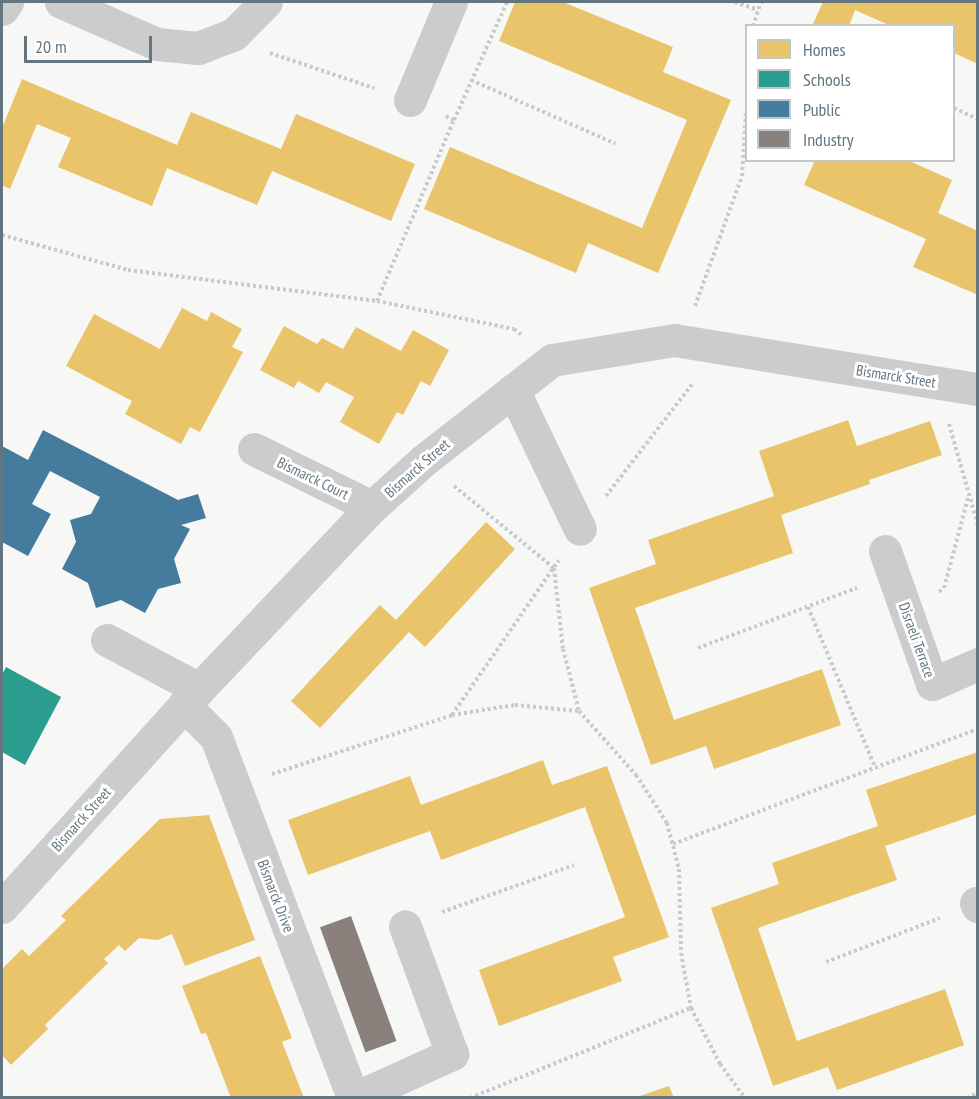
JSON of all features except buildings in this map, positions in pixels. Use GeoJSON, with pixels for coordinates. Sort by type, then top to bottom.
{"type":"FeatureCollection","features":[{"type":"Feature","properties":{"kind":"street"},"geometry":{"type":"LineString","coordinates":[[2,9],[7,2]]}},
{"type":"Feature","properties":{"kind":"street"},"geometry":{"type":"LineString","coordinates":[[61,2],[157,44],[198,48],[234,34],[266,2]]}},
{"type":"Feature","properties":{"kind":"street"},"geometry":{"type":"LineString","coordinates":[[410,100],[451,2]]}},
{"type":"Feature","properties":{"kind":"street","name":"Bismarck Street"},"geometry":{"type":"LineString","coordinates":[[2,907],[192,697],[372,507],[424,460],[552,360],[674,340],[978,389]]}},
{"type":"Feature","properties":{"kind":"street"},"geometry":{"type":"LineString","coordinates":[[513,390],[580,529]]}},
{"type":"Feature","properties":{"kind":"street","name":"Bismarck Court"},"geometry":{"type":"LineString","coordinates":[[254,449],[372,507]]}},
{"type":"Feature","properties":{"kind":"street","name":"Disraeli Terrace"},"geometry":{"type":"LineString","coordinates":[[889,563],[932,684],[978,664]]}},
{"type":"Feature","properties":{"kind":"street","name":"Bismarck Drive"},"geometry":{"type":"LineString","coordinates":[[107,640],[192,697],[216,737],[354,1098]]}},
{"type":"Feature","properties":{"kind":"street"},"geometry":{"type":"LineString","coordinates":[[354,1098],[452,1054],[405,926]]}},
{"type":"Feature","properties":{"kind":"path"},"geometry":{"type":"LineString","coordinates":[[377,301],[471,80],[507,2]]}},
{"type":"Feature","properties":{"kind":"path"},"geometry":{"type":"LineString","coordinates":[[735,2],[758,10]]}},
{"type":"Feature","properties":{"kind":"path"},"geometry":{"type":"LineString","coordinates":[[754,24],[761,2]]}},
{"type":"Feature","properties":{"kind":"path"},"geometry":{"type":"LineString","coordinates":[[234,34],[251,46],[410,100],[454,120]]}},
{"type":"Feature","properties":{"kind":"path"},"geometry":{"type":"LineString","coordinates":[[471,80],[616,144]]}},
{"type":"Feature","properties":{"kind":"path"},"geometry":{"type":"LineString","coordinates":[[955,108],[978,119]]}},
{"type":"Feature","properties":{"kind":"path"},"geometry":{"type":"LineString","coordinates":[[682,341],[742,176],[745,137]]}},
{"type":"Feature","properties":{"kind":"path"},"geometry":{"type":"LineString","coordinates":[[2,235],[128,270],[377,301],[514,329],[552,360]]}},
{"type":"Feature","properties":{"kind":"path"},"geometry":{"type":"LineString","coordinates":[[938,382],[978,526]]}},
{"type":"Feature","properties":{"kind":"path"},"geometry":{"type":"LineString","coordinates":[[424,460],[554,568],[563,649],[579,711],[636,775],[667,823],[679,869],[681,953],[692,1008],[720,1064],[745,1098]]}},
{"type":"Feature","properties":{"kind":"path"},"geometry":{"type":"LineString","coordinates":[[908,616],[944,588],[969,494]]}},
{"type":"Feature","properties":{"kind":"path"},"geometry":{"type":"LineString","coordinates":[[698,648],[808,607],[889,563]]}},
{"type":"Feature","properties":{"kind":"path"},"geometry":{"type":"LineString","coordinates":[[808,607],[875,767]]}},
{"type":"Feature","properties":{"kind":"path"},"geometry":{"type":"LineString","coordinates":[[235,786],[452,715],[514,705],[579,711]]}},
{"type":"Feature","properties":{"kind":"path"},"geometry":{"type":"LineString","coordinates":[[673,844],[978,729]]}},
{"type":"Feature","properties":{"kind":"path"},"geometry":{"type":"LineString","coordinates":[[405,926],[574,865]]}},
{"type":"Feature","properties":{"kind":"path"},"geometry":{"type":"LineString","coordinates":[[826,962],[977,905]]}},
{"type":"Feature","properties":{"kind":"path"},"geometry":{"type":"LineString","coordinates":[[470,1098],[692,1008]]}},
{"type":"Feature","properties":{"kind":"path"},"geometry":{"type":"LineString","coordinates":[[967,1098],[978,1093]]}}]}
